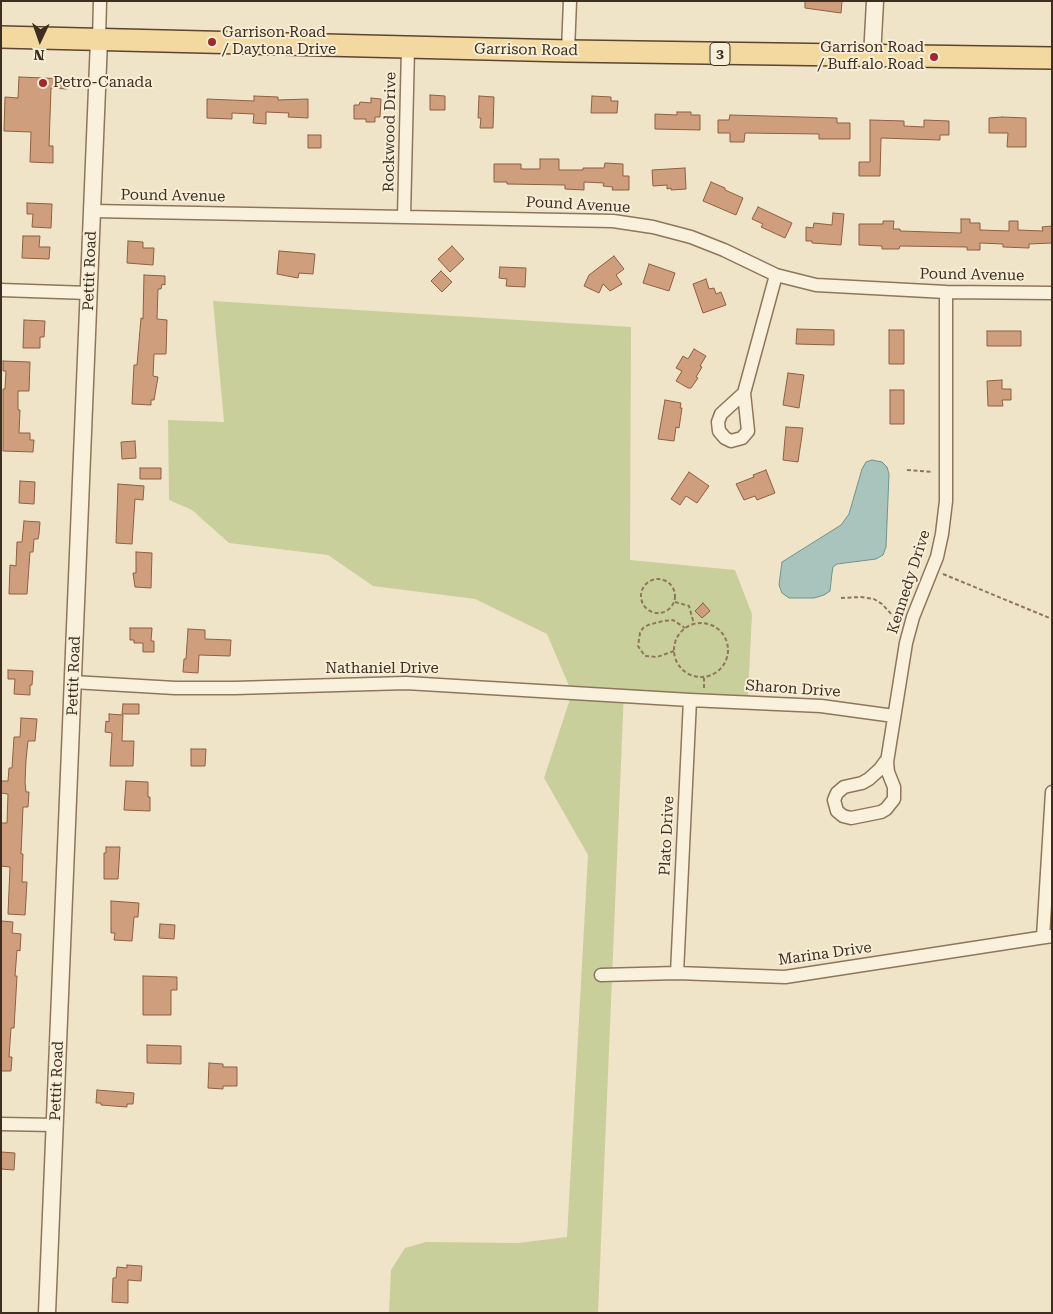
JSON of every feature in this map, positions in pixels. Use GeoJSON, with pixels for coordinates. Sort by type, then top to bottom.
{"type":"FeatureCollection","features":[{"type":"Feature","properties":{"kind":"main road","name":"Garrison Road"},"geometry":{"type":"LineString","coordinates":[[1,37],[408,48],[1052,58]]}},
{"type":"Feature","properties":{"kind":"street"},"geometry":{"type":"LineString","coordinates":[[99,40],[100,1]]}},
{"type":"Feature","properties":{"kind":"street"},"geometry":{"type":"LineString","coordinates":[[568,51],[570,1]]}},
{"type":"Feature","properties":{"kind":"street"},"geometry":{"type":"LineString","coordinates":[[872,56],[875,1]]}},
{"type":"Feature","properties":{"kind":"street","name":"Pettit Road"},"geometry":{"type":"LineString","coordinates":[[47,1313],[99,40]]}},
{"type":"Feature","properties":{"kind":"street","name":"Rockwood Drive"},"geometry":{"type":"LineString","coordinates":[[404,216],[408,48]]}},
{"type":"Feature","properties":{"kind":"street","name":"Pound Avenue"},"geometry":{"type":"LineString","coordinates":[[92,211],[613,221],[653,227],[691,237],[776,274],[816,285],[946,292],[1052,293]]}},
{"type":"Feature","properties":{"kind":"street"},"geometry":{"type":"LineString","coordinates":[[744,393],[776,274]]}},
{"type":"Feature","properties":{"kind":"street"},"geometry":{"type":"LineString","coordinates":[[1,290],[89,293]]}},
{"type":"Feature","properties":{"kind":"street","name":"Kennedy Drive"},"geometry":{"type":"LineString","coordinates":[[887,762],[884,762],[880,769],[869,779],[844,788],[837,793],[834,800],[837,811],[843,816],[851,818],[880,812],[891,805],[895,793],[888,772],[887,762],[906,643],[942,534],[946,501],[946,292]]}},
{"type":"Feature","properties":{"kind":"street","name":"Nathaniel Drive"},"geometry":{"type":"LineString","coordinates":[[73,682],[175,688],[406,683],[690,700]]}},
{"type":"Feature","properties":{"kind":"street","name":"Sharon Drive"},"geometry":{"type":"LineString","coordinates":[[690,700],[821,706],[894,716]]}},
{"type":"Feature","properties":{"kind":"street","name":"Plato Drive"},"geometry":{"type":"LineString","coordinates":[[677,973],[690,700]]}},
{"type":"Feature","properties":{"kind":"street"},"geometry":{"type":"LineString","coordinates":[[1047,936],[1052,792]]}},
{"type":"Feature","properties":{"kind":"street","name":"Marina Drive"},"geometry":{"type":"LineString","coordinates":[[601,975],[677,973],[785,978],[1047,936]]}},
{"type":"Feature","properties":{"kind":"street"},"geometry":{"type":"LineString","coordinates":[[1,1124],[55,1125]]}},
{"type":"Feature","properties":{"kind":"path"},"geometry":{"type":"LineString","coordinates":[[907,470],[946,472]]}},
{"type":"Feature","properties":{"kind":"path"},"geometry":{"type":"LineString","coordinates":[[932,569],[1052,619]]}},
{"type":"Feature","properties":{"kind":"path"},"geometry":{"type":"LineString","coordinates":[[662,579],[668,581],[674,590],[674,602],[662,612],[651,611],[646,608],[641,598],[643,588],[651,580],[662,579]]}},
{"type":"Feature","properties":{"kind":"path"},"geometry":{"type":"LineString","coordinates":[[841,598],[861,597],[874,600],[882,604],[894,617],[911,624]]}},
{"type":"Feature","properties":{"kind":"path"},"geometry":{"type":"LineString","coordinates":[[674,602],[688,606],[694,624]]}},
{"type":"Feature","properties":{"kind":"path"},"geometry":{"type":"LineString","coordinates":[[674,651],[657,657],[645,656],[638,646],[640,633],[648,625],[663,621],[676,621],[686,628]]}},
{"type":"Feature","properties":{"kind":"path"},"geometry":{"type":"LineString","coordinates":[[703,623],[718,628],[723,634],[728,649],[724,665],[712,675],[695,677],[687,674],[680,668],[674,651],[675,642],[679,634],[686,628],[694,624],[703,623]]}},
{"type":"Feature","properties":{"kind":"green space"},"geometry":{"type":"Polygon","coordinates":[[[213,301],[631,327],[630,560],[735,570],[752,614],[748,696],[624,691],[598,1313],[389,1313],[391,1270],[405,1248],[426,1242],[518,1243],[567,1237],[588,855],[544,778],[572,693],[547,634],[475,599],[373,586],[328,555],[229,543],[192,510],[169,500],[168,420],[224,422],[213,301]]]}},
{"type":"Feature","properties":{"kind":"water"},"geometry":{"type":"Polygon","coordinates":[[[872,460],[882,462],[887,467],[889,474],[886,547],[883,555],[876,559],[837,564],[833,567],[830,591],[824,595],[814,598],[789,598],[782,593],[779,585],[782,562],[841,525],[849,514],[862,469],[866,462],[872,460]]]}},
{"type":"Feature","properties":{"kind":"building"},"geometry":{"type":"Polygon","coordinates":[[[805,1],[842,1],[841,13],[805,8],[805,1]]]}},
{"type":"Feature","properties":{"kind":"building"},"geometry":{"type":"Polygon","coordinates":[[[19,77],[68,79],[67,89],[51,88],[49,146],[53,146],[53,163],[30,162],[31,132],[4,131],[5,97],[18,98],[19,77]]]}},
{"type":"Feature","properties":{"kind":"building"},"geometry":{"type":"Polygon","coordinates":[[[430,95],[445,96],[445,110],[430,110],[430,95]]]}},
{"type":"Feature","properties":{"kind":"building"},"geometry":{"type":"Polygon","coordinates":[[[254,96],[278,97],[278,100],[308,99],[308,118],[288,117],[289,113],[266,112],[266,124],[253,123],[254,114],[232,113],[232,119],[207,118],[207,99],[254,101],[254,96]]]}},
{"type":"Feature","properties":{"kind":"building"},"geometry":{"type":"Polygon","coordinates":[[[479,96],[494,97],[493,128],[480,128],[481,118],[478,118],[479,96]]]}},
{"type":"Feature","properties":{"kind":"building"},"geometry":{"type":"Polygon","coordinates":[[[592,96],[611,97],[611,101],[618,101],[617,113],[591,113],[592,96]]]}},
{"type":"Feature","properties":{"kind":"building"},"geometry":{"type":"Polygon","coordinates":[[[371,98],[381,99],[380,117],[375,117],[375,122],[366,122],[366,119],[354,119],[354,105],[359,105],[360,102],[371,103],[371,98]]]}},
{"type":"Feature","properties":{"kind":"building"},"geometry":{"type":"Polygon","coordinates":[[[677,112],[691,112],[691,115],[700,115],[700,130],[655,129],[655,114],[677,115],[677,112]]]}},
{"type":"Feature","properties":{"kind":"building"},"geometry":{"type":"Polygon","coordinates":[[[730,115],[837,118],[837,123],[850,123],[850,139],[819,139],[819,134],[745,133],[744,142],[730,142],[730,133],[718,133],[718,120],[729,120],[730,115]]]}},
{"type":"Feature","properties":{"kind":"building"},"geometry":{"type":"Polygon","coordinates":[[[989,118],[1026,118],[1026,147],[1007,147],[1008,133],[989,133],[989,118]]]}},
{"type":"Feature","properties":{"kind":"building"},"geometry":{"type":"Polygon","coordinates":[[[870,120],[904,121],[904,126],[924,127],[924,120],[949,121],[949,135],[940,135],[940,140],[881,138],[880,176],[859,176],[859,162],[870,162],[870,120]]]}},
{"type":"Feature","properties":{"kind":"building"},"geometry":{"type":"Polygon","coordinates":[[[308,135],[321,135],[321,148],[308,148],[308,135]]]}},
{"type":"Feature","properties":{"kind":"building"},"geometry":{"type":"Polygon","coordinates":[[[540,159],[559,159],[559,170],[604,168],[605,163],[623,164],[623,176],[629,176],[629,190],[612,190],[613,187],[603,186],[604,183],[584,182],[584,190],[565,189],[565,185],[494,182],[494,164],[521,164],[521,169],[540,169],[540,159]]]}},
{"type":"Feature","properties":{"kind":"building"},"geometry":{"type":"Polygon","coordinates":[[[685,168],[686,189],[671,190],[671,188],[667,189],[667,185],[653,186],[652,170],[685,168]]]}},
{"type":"Feature","properties":{"kind":"building"},"geometry":{"type":"Polygon","coordinates":[[[711,182],[743,198],[736,215],[703,201],[711,182]]]}},
{"type":"Feature","properties":{"kind":"building"},"geometry":{"type":"Polygon","coordinates":[[[27,203],[52,204],[51,228],[32,227],[33,214],[27,214],[27,203]]]}},
{"type":"Feature","properties":{"kind":"building"},"geometry":{"type":"Polygon","coordinates":[[[758,207],[792,223],[785,238],[761,227],[763,224],[752,219],[758,207]]]}},
{"type":"Feature","properties":{"kind":"building"},"geometry":{"type":"Polygon","coordinates":[[[833,213],[844,214],[841,245],[806,241],[806,227],[813,228],[814,223],[832,225],[833,213]]]}},
{"type":"Feature","properties":{"kind":"building"},"geometry":{"type":"Polygon","coordinates":[[[961,219],[970,219],[970,223],[980,223],[980,230],[1009,231],[1009,221],[1018,221],[1018,230],[1043,231],[1042,227],[1052,226],[1052,243],[1029,244],[1029,248],[1003,247],[1003,244],[980,243],[980,250],[967,250],[967,247],[900,246],[899,249],[882,249],[882,246],[859,245],[859,224],[883,224],[883,221],[894,221],[893,229],[900,229],[900,231],[961,233],[961,219]]]}},
{"type":"Feature","properties":{"kind":"building"},"geometry":{"type":"Polygon","coordinates":[[[23,236],[40,236],[39,247],[50,247],[49,259],[22,258],[23,236]]]}},
{"type":"Feature","properties":{"kind":"building"},"geometry":{"type":"Polygon","coordinates":[[[128,241],[143,242],[143,248],[154,248],[153,265],[127,263],[128,241]]]}},
{"type":"Feature","properties":{"kind":"building"},"geometry":{"type":"Polygon","coordinates":[[[452,246],[464,259],[450,272],[438,259],[452,246]]]}},
{"type":"Feature","properties":{"kind":"building"},"geometry":{"type":"Polygon","coordinates":[[[279,251],[315,254],[313,274],[299,273],[298,278],[277,274],[279,251]]]}},
{"type":"Feature","properties":{"kind":"building"},"geometry":{"type":"Polygon","coordinates":[[[614,256],[624,269],[616,275],[622,284],[610,291],[603,284],[599,293],[584,286],[589,275],[614,256]]]}},
{"type":"Feature","properties":{"kind":"building"},"geometry":{"type":"Polygon","coordinates":[[[649,264],[675,273],[669,291],[643,283],[649,264]]]}},
{"type":"Feature","properties":{"kind":"building"},"geometry":{"type":"Polygon","coordinates":[[[500,267],[526,268],[525,287],[506,286],[507,279],[499,278],[500,267]]]}},
{"type":"Feature","properties":{"kind":"building"},"geometry":{"type":"Polygon","coordinates":[[[441,271],[452,282],[442,292],[431,281],[441,271]]]}},
{"type":"Feature","properties":{"kind":"building"},"geometry":{"type":"Polygon","coordinates":[[[144,275],[165,276],[165,285],[162,284],[161,289],[158,289],[157,319],[167,320],[166,354],[154,354],[153,376],[158,377],[154,400],[151,400],[151,405],[132,404],[134,365],[137,365],[141,318],[143,319],[144,275]]]}},
{"type":"Feature","properties":{"kind":"building"},"geometry":{"type":"Polygon","coordinates":[[[706,279],[709,289],[714,288],[716,294],[721,292],[726,305],[703,313],[693,284],[706,279]]]}},
{"type":"Feature","properties":{"kind":"building"},"geometry":{"type":"Polygon","coordinates":[[[24,320],[45,321],[44,337],[40,337],[40,348],[23,348],[24,320]]]}},
{"type":"Feature","properties":{"kind":"building"},"geometry":{"type":"Polygon","coordinates":[[[797,329],[834,330],[834,345],[796,344],[797,329]]]}},
{"type":"Feature","properties":{"kind":"building"},"geometry":{"type":"Polygon","coordinates":[[[889,330],[904,330],[904,364],[889,364],[889,330]]]}},
{"type":"Feature","properties":{"kind":"building"},"geometry":{"type":"Polygon","coordinates":[[[987,331],[1021,331],[1021,346],[987,346],[987,331]]]}},
{"type":"Feature","properties":{"kind":"building"},"geometry":{"type":"Polygon","coordinates":[[[694,349],[706,356],[696,377],[698,378],[691,388],[688,388],[676,381],[682,371],[676,368],[683,356],[688,359],[694,349]]]}},
{"type":"Feature","properties":{"kind":"building"},"geometry":{"type":"Polygon","coordinates":[[[3,361],[30,362],[29,391],[18,391],[18,410],[20,410],[19,433],[30,433],[30,440],[34,440],[33,452],[3,451],[3,389],[5,389],[6,371],[3,371],[3,361]]]}},
{"type":"Feature","properties":{"kind":"building"},"geometry":{"type":"Polygon","coordinates":[[[788,373],[804,375],[799,408],[783,405],[788,373]]]}},
{"type":"Feature","properties":{"kind":"building"},"geometry":{"type":"Polygon","coordinates":[[[1002,380],[1002,389],[1011,389],[1011,400],[1002,400],[1003,406],[988,406],[987,381],[1002,380]]]}},
{"type":"Feature","properties":{"kind":"building"},"geometry":{"type":"Polygon","coordinates":[[[890,390],[904,390],[904,424],[890,424],[890,390]]]}},
{"type":"Feature","properties":{"kind":"building"},"geometry":{"type":"Polygon","coordinates":[[[665,400],[681,403],[679,428],[676,427],[674,441],[658,439],[665,400]]]}},
{"type":"Feature","properties":{"kind":"building"},"geometry":{"type":"Polygon","coordinates":[[[786,427],[803,428],[798,462],[783,460],[786,427]]]}},
{"type":"Feature","properties":{"kind":"building"},"geometry":{"type":"Polygon","coordinates":[[[135,441],[136,458],[122,459],[121,442],[135,441]]]}},
{"type":"Feature","properties":{"kind":"building"},"geometry":{"type":"Polygon","coordinates":[[[140,468],[161,468],[161,479],[140,479],[140,468]]]}},
{"type":"Feature","properties":{"kind":"building"},"geometry":{"type":"Polygon","coordinates":[[[766,470],[775,493],[757,500],[755,496],[744,500],[736,484],[766,470]]]}},
{"type":"Feature","properties":{"kind":"building"},"geometry":{"type":"Polygon","coordinates":[[[689,472],[709,486],[697,503],[686,496],[680,505],[671,499],[689,472]]]}},
{"type":"Feature","properties":{"kind":"building"},"geometry":{"type":"Polygon","coordinates":[[[20,481],[35,482],[34,504],[19,503],[20,481]]]}},
{"type":"Feature","properties":{"kind":"building"},"geometry":{"type":"Polygon","coordinates":[[[118,484],[144,486],[143,500],[135,499],[132,544],[116,543],[118,484]]]}},
{"type":"Feature","properties":{"kind":"building"},"geometry":{"type":"Polygon","coordinates":[[[24,521],[40,522],[38,539],[34,539],[33,552],[30,552],[27,594],[9,594],[10,565],[16,566],[17,542],[22,542],[24,521]]]}},
{"type":"Feature","properties":{"kind":"building"},"geometry":{"type":"Polygon","coordinates":[[[136,552],[152,553],[151,588],[135,587],[133,573],[136,573],[136,552]]]}},
{"type":"Feature","properties":{"kind":"building"},"geometry":{"type":"Polygon","coordinates":[[[703,603],[710,611],[702,618],[695,611],[703,603]]]}},
{"type":"Feature","properties":{"kind":"building"},"geometry":{"type":"Polygon","coordinates":[[[130,628],[152,628],[151,641],[154,641],[154,652],[143,652],[143,643],[134,643],[134,640],[130,640],[130,628]]]}},
{"type":"Feature","properties":{"kind":"building"},"geometry":{"type":"Polygon","coordinates":[[[188,629],[205,630],[205,639],[231,640],[230,656],[199,655],[198,673],[183,672],[188,629]]]}},
{"type":"Feature","properties":{"kind":"building"},"geometry":{"type":"Polygon","coordinates":[[[8,670],[33,671],[30,695],[14,694],[15,679],[8,679],[8,670]]]}},
{"type":"Feature","properties":{"kind":"building"},"geometry":{"type":"Polygon","coordinates":[[[123,704],[139,704],[139,714],[122,714],[123,704]]]}},
{"type":"Feature","properties":{"kind":"building"},"geometry":{"type":"Polygon","coordinates":[[[109,714],[123,715],[122,741],[134,741],[133,766],[110,766],[112,733],[105,732],[106,721],[109,722],[109,714]]]}},
{"type":"Feature","properties":{"kind":"building"},"geometry":{"type":"Polygon","coordinates":[[[21,718],[37,719],[35,741],[28,741],[25,782],[26,792],[29,792],[28,807],[23,807],[21,854],[23,854],[22,882],[27,882],[25,915],[8,914],[10,867],[1,866],[1,823],[7,823],[8,794],[1,793],[1,781],[8,781],[9,768],[12,768],[14,737],[20,737],[21,718]]]}},
{"type":"Feature","properties":{"kind":"building"},"geometry":{"type":"Polygon","coordinates":[[[191,749],[206,749],[205,766],[191,766],[191,749]]]}},
{"type":"Feature","properties":{"kind":"building"},"geometry":{"type":"Polygon","coordinates":[[[126,781],[148,782],[150,811],[124,810],[126,781]]]}},
{"type":"Feature","properties":{"kind":"building"},"geometry":{"type":"Polygon","coordinates":[[[106,847],[120,847],[118,879],[104,879],[104,853],[106,853],[106,847]]]}},
{"type":"Feature","properties":{"kind":"building"},"geometry":{"type":"Polygon","coordinates":[[[111,901],[139,903],[138,917],[134,917],[132,941],[114,940],[115,933],[111,933],[111,901]]]}},
{"type":"Feature","properties":{"kind":"building"},"geometry":{"type":"Polygon","coordinates":[[[1,921],[13,922],[12,933],[21,934],[20,951],[17,950],[15,976],[17,976],[14,1028],[11,1028],[9,1057],[12,1057],[11,1071],[1,1071],[1,921]]]}},
{"type":"Feature","properties":{"kind":"building"},"geometry":{"type":"Polygon","coordinates":[[[160,924],[175,925],[174,939],[159,938],[160,924]]]}},
{"type":"Feature","properties":{"kind":"building"},"geometry":{"type":"Polygon","coordinates":[[[143,976],[177,977],[177,990],[171,990],[171,1015],[143,1015],[143,976]]]}},
{"type":"Feature","properties":{"kind":"building"},"geometry":{"type":"Polygon","coordinates":[[[147,1045],[181,1046],[181,1064],[147,1063],[147,1045]]]}},
{"type":"Feature","properties":{"kind":"building"},"geometry":{"type":"Polygon","coordinates":[[[209,1063],[223,1064],[223,1067],[237,1067],[237,1086],[223,1086],[223,1089],[208,1088],[209,1063]]]}},
{"type":"Feature","properties":{"kind":"building"},"geometry":{"type":"Polygon","coordinates":[[[97,1090],[134,1093],[133,1104],[127,1104],[127,1107],[101,1105],[101,1103],[96,1103],[97,1090]]]}},
{"type":"Feature","properties":{"kind":"building"},"geometry":{"type":"Polygon","coordinates":[[[1,1152],[15,1153],[14,1170],[1,1169],[1,1152]]]}},
{"type":"Feature","properties":{"kind":"building"},"geometry":{"type":"Polygon","coordinates":[[[127,1265],[142,1266],[141,1281],[128,1280],[128,1303],[112,1302],[113,1278],[116,1278],[117,1267],[127,1268],[127,1265]]]}},
{"type":"Feature","properties":{"kind":"place","name":"Garrison Road / Daytona Drive"},"geometry":{"type":"Point","coordinates":[212,42]}},
{"type":"Feature","properties":{"kind":"place","name":"Garrison Road / Buff alo Road"},"geometry":{"type":"Point","coordinates":[934,57]}},
{"type":"Feature","properties":{"kind":"place","name":"Petro-Canada"},"geometry":{"type":"Point","coordinates":[43,83]}}]}
